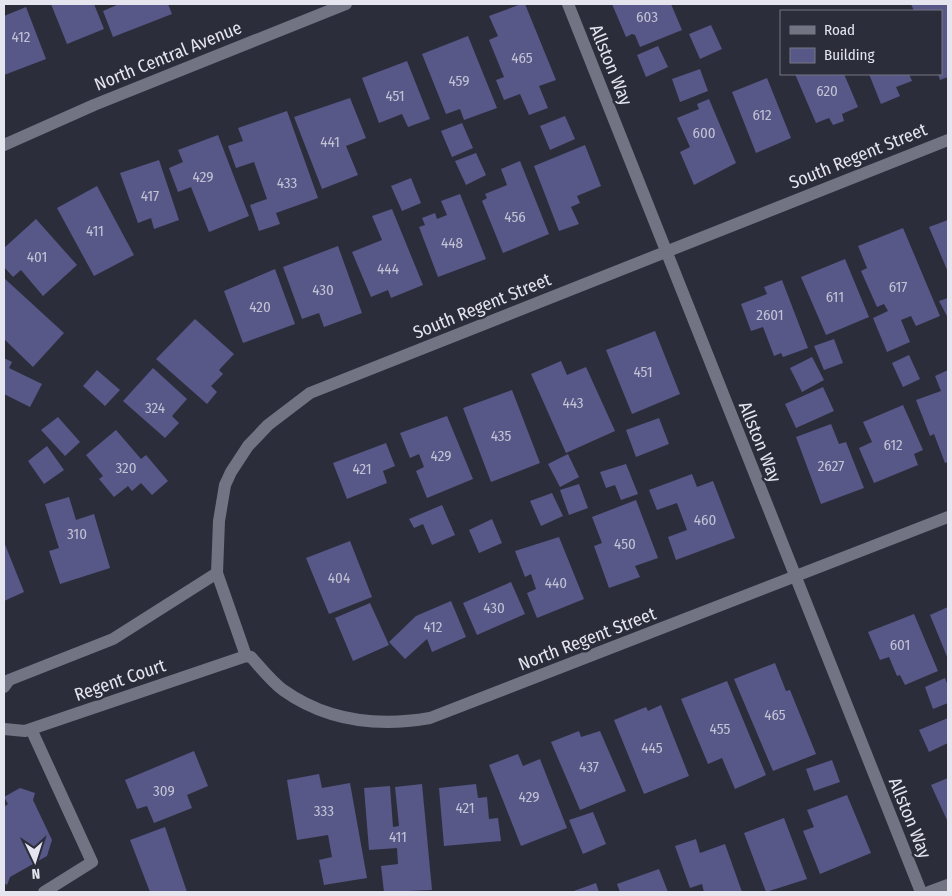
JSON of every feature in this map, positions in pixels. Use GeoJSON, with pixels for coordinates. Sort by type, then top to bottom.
{"type":"FeatureCollection","features":[{"type":"Feature","properties":{"kind":"street","name":"North Central Avenue"},"geometry":{"type":"LineString","coordinates":[[4,145],[94,105],[346,4]]}},
{"type":"Feature","properties":{"kind":"street","name":"Allston Way"},"geometry":{"type":"LineString","coordinates":[[568,4],[921,892]]}},
{"type":"Feature","properties":{"kind":"street","name":"South Regent Street"},"geometry":{"type":"LineString","coordinates":[[246,656],[217,573],[219,521],[225,485],[248,446],[268,425],[290,407],[310,393],[948,140]]}},
{"type":"Feature","properties":{"kind":"street","name":"North Regent Street"},"geometry":{"type":"LineString","coordinates":[[246,656],[251,657],[282,689],[304,702],[336,716],[363,722],[404,722],[430,718],[948,517]]}},
{"type":"Feature","properties":{"kind":"street"},"geometry":{"type":"LineString","coordinates":[[4,687],[9,680],[113,639],[217,573]]}},
{"type":"Feature","properties":{"kind":"street","name":"Regent Court"},"geometry":{"type":"LineString","coordinates":[[4,729],[25,731],[246,656]]}},
{"type":"Feature","properties":{"kind":"street"},"geometry":{"type":"LineString","coordinates":[[31,729],[92,862],[44,892]]}},
{"type":"Feature","properties":{"kind":"street"},"geometry":{"type":"LineString","coordinates":[[929,892],[948,885]]}},
{"type":"Feature","properties":{"kind":"building"},"geometry":{"type":"Polygon","coordinates":[[[51,4],[94,4],[104,29],[67,44],[51,4]]]}},
{"type":"Feature","properties":{"kind":"building"},"geometry":{"type":"Polygon","coordinates":[[[119,4],[168,4],[172,14],[113,37],[103,11],[119,4]]]}},
{"type":"Feature","properties":{"kind":"building"},"geometry":{"type":"Polygon","coordinates":[[[525,4],[556,80],[539,86],[548,108],[529,115],[520,94],[504,100],[496,80],[504,77],[489,40],[498,36],[489,16],[525,4]]]}},
{"type":"Feature","properties":{"kind":"building"},"geometry":{"type":"Polygon","coordinates":[[[612,4],[671,4],[682,30],[640,47],[635,35],[632,34],[626,37],[612,4]]]}},
{"type":"Feature","properties":{"kind":"building"},"geometry":{"type":"Polygon","coordinates":[[[911,4],[948,4],[948,77],[940,80],[938,75],[942,75],[942,10],[914,10],[911,4]]]}},
{"type":"Feature","properties":{"kind":"building"},"geometry":{"type":"Polygon","coordinates":[[[26,7],[46,59],[4,75],[4,16],[26,7]]]}},
{"type":"Feature","properties":{"kind":"building"},"geometry":{"type":"Polygon","coordinates":[[[711,25],[722,49],[700,59],[689,34],[711,25]]]}},
{"type":"Feature","properties":{"kind":"building"},"geometry":{"type":"Polygon","coordinates":[[[468,36],[497,108],[464,120],[460,109],[446,114],[422,54],[468,36]]]}},
{"type":"Feature","properties":{"kind":"building"},"geometry":{"type":"Polygon","coordinates":[[[658,46],[668,67],[646,77],[637,55],[658,46]]]}},
{"type":"Feature","properties":{"kind":"building"},"geometry":{"type":"Polygon","coordinates":[[[407,61],[430,119],[408,127],[402,114],[379,123],[362,78],[407,61]]]}},
{"type":"Feature","properties":{"kind":"building"},"geometry":{"type":"Polygon","coordinates":[[[700,69],[708,91],[680,102],[672,79],[700,69]]]}},
{"type":"Feature","properties":{"kind":"building"},"geometry":{"type":"Polygon","coordinates":[[[795,75],[844,75],[858,107],[842,114],[844,121],[833,125],[829,118],[816,123],[795,75]]]}},
{"type":"Feature","properties":{"kind":"building"},"geometry":{"type":"Polygon","coordinates":[[[869,75],[909,75],[912,81],[896,87],[900,96],[881,104],[869,75]]]}},
{"type":"Feature","properties":{"kind":"building"},"geometry":{"type":"Polygon","coordinates":[[[767,78],[791,138],[756,153],[732,92],[767,78]]]}},
{"type":"Feature","properties":{"kind":"building"},"geometry":{"type":"Polygon","coordinates":[[[350,98],[366,138],[346,146],[358,175],[322,189],[294,117],[350,98]]]}},
{"type":"Feature","properties":{"kind":"building"},"geometry":{"type":"Polygon","coordinates":[[[709,99],[736,163],[694,185],[680,152],[690,147],[677,118],[699,109],[697,104],[709,99]]]}},
{"type":"Feature","properties":{"kind":"building"},"geometry":{"type":"Polygon","coordinates":[[[287,111],[318,198],[276,213],[280,224],[259,231],[250,205],[267,199],[254,162],[236,168],[228,146],[243,141],[238,128],[287,111]]]}},
{"type":"Feature","properties":{"kind":"building"},"geometry":{"type":"Polygon","coordinates":[[[565,116],[575,139],[550,150],[540,126],[565,116]]]}},
{"type":"Feature","properties":{"kind":"building"},"geometry":{"type":"Polygon","coordinates":[[[462,123],[473,148],[452,157],[441,131],[462,123]]]}},
{"type":"Feature","properties":{"kind":"building"},"geometry":{"type":"Polygon","coordinates":[[[218,135],[249,216],[209,232],[191,187],[178,192],[169,168],[183,162],[178,150],[218,135]]]}},
{"type":"Feature","properties":{"kind":"building"},"geometry":{"type":"Polygon","coordinates":[[[585,145],[601,186],[577,196],[580,203],[571,207],[579,224],[559,231],[534,166],[585,145]]]}},
{"type":"Feature","properties":{"kind":"building"},"geometry":{"type":"Polygon","coordinates":[[[476,153],[486,175],[466,185],[455,161],[476,153]]]}},
{"type":"Feature","properties":{"kind":"building"},"geometry":{"type":"Polygon","coordinates":[[[159,160],[179,220],[154,229],[151,218],[138,223],[120,173],[159,160]]]}},
{"type":"Feature","properties":{"kind":"building"},"geometry":{"type":"Polygon","coordinates":[[[520,161],[549,234],[503,253],[482,201],[487,198],[485,194],[507,185],[501,169],[520,161]]]}},
{"type":"Feature","properties":{"kind":"building"},"geometry":{"type":"Polygon","coordinates":[[[411,178],[421,203],[402,211],[391,186],[411,178]]]}},
{"type":"Feature","properties":{"kind":"building"},"geometry":{"type":"Polygon","coordinates":[[[97,186],[134,255],[94,276],[57,208],[97,186]]]}},
{"type":"Feature","properties":{"kind":"building"},"geometry":{"type":"Polygon","coordinates":[[[460,194],[486,259],[438,277],[419,227],[425,225],[422,218],[435,213],[437,219],[447,215],[441,201],[460,194]]]}},
{"type":"Feature","properties":{"kind":"building"},"geometry":{"type":"Polygon","coordinates":[[[392,209],[423,285],[391,298],[388,290],[371,297],[352,252],[382,240],[372,216],[392,209]]]}},
{"type":"Feature","properties":{"kind":"building"},"geometry":{"type":"Polygon","coordinates":[[[36,219],[77,265],[43,296],[21,270],[13,277],[4,267],[4,248],[36,219]]]}},
{"type":"Feature","properties":{"kind":"building"},"geometry":{"type":"Polygon","coordinates":[[[948,220],[948,272],[929,227],[948,220]]]}},
{"type":"Feature","properties":{"kind":"building"},"geometry":{"type":"Polygon","coordinates":[[[903,228],[940,316],[916,326],[911,316],[901,320],[910,342],[887,352],[873,318],[888,311],[884,304],[877,307],[861,271],[867,268],[858,246],[903,228]]]}},
{"type":"Feature","properties":{"kind":"building"},"geometry":{"type":"Polygon","coordinates":[[[338,246],[362,313],[324,327],[319,313],[302,319],[283,267],[338,246]]]}},
{"type":"Feature","properties":{"kind":"building"},"geometry":{"type":"Polygon","coordinates":[[[845,259],[869,317],[826,335],[801,277],[845,259]]]}},
{"type":"Feature","properties":{"kind":"building"},"geometry":{"type":"Polygon","coordinates":[[[275,269],[295,324],[243,343],[224,291],[275,269]]]}},
{"type":"Feature","properties":{"kind":"building"},"geometry":{"type":"Polygon","coordinates":[[[4,278],[64,333],[33,367],[4,339],[4,278]]]}},
{"type":"Feature","properties":{"kind":"building"},"geometry":{"type":"Polygon","coordinates":[[[782,280],[808,348],[783,357],[781,353],[774,356],[763,327],[751,331],[741,304],[767,294],[764,287],[782,280]]]}},
{"type":"Feature","properties":{"kind":"building"},"geometry":{"type":"Polygon","coordinates":[[[948,298],[948,318],[939,301],[948,298]]]}},
{"type":"Feature","properties":{"kind":"building"},"geometry":{"type":"Polygon","coordinates":[[[195,319],[234,354],[219,370],[223,374],[211,386],[217,392],[207,404],[156,359],[195,319]]]}},
{"type":"Feature","properties":{"kind":"building"},"geometry":{"type":"Polygon","coordinates":[[[655,331],[680,394],[632,414],[606,350],[655,331]]]}},
{"type":"Feature","properties":{"kind":"building"},"geometry":{"type":"Polygon","coordinates":[[[834,339],[843,363],[824,370],[814,346],[834,339]]]}},
{"type":"Feature","properties":{"kind":"building"},"geometry":{"type":"Polygon","coordinates":[[[909,355],[920,379],[903,387],[892,363],[909,355]]]}},
{"type":"Feature","properties":{"kind":"building"},"geometry":{"type":"Polygon","coordinates":[[[812,357],[824,380],[802,392],[790,368],[812,357]]]}},
{"type":"Feature","properties":{"kind":"building"},"geometry":{"type":"Polygon","coordinates":[[[4,358],[12,362],[9,368],[42,384],[30,407],[4,394],[4,358]]]}},
{"type":"Feature","properties":{"kind":"building"},"geometry":{"type":"Polygon","coordinates":[[[561,361],[567,375],[586,367],[615,431],[566,453],[531,374],[561,361]]]}},
{"type":"Feature","properties":{"kind":"building"},"geometry":{"type":"Polygon","coordinates":[[[153,368],[187,399],[172,416],[179,423],[165,438],[123,401],[153,368]]]}},
{"type":"Feature","properties":{"kind":"building"},"geometry":{"type":"Polygon","coordinates":[[[97,370],[120,390],[105,406],[83,386],[97,370]]]}},
{"type":"Feature","properties":{"kind":"building"},"geometry":{"type":"Polygon","coordinates":[[[948,370],[948,462],[945,463],[934,434],[930,436],[916,400],[941,391],[935,376],[948,370]]]}},
{"type":"Feature","properties":{"kind":"building"},"geometry":{"type":"Polygon","coordinates":[[[823,387],[834,411],[796,428],[785,404],[823,387]]]}},
{"type":"Feature","properties":{"kind":"building"},"geometry":{"type":"Polygon","coordinates":[[[512,390],[540,463],[491,482],[463,408],[512,390]]]}},
{"type":"Feature","properties":{"kind":"building"},"geometry":{"type":"Polygon","coordinates":[[[903,405],[923,450],[914,454],[918,465],[874,483],[859,448],[872,442],[863,422],[903,405]]]}},
{"type":"Feature","properties":{"kind":"building"},"geometry":{"type":"Polygon","coordinates":[[[447,416],[473,479],[427,498],[416,471],[424,467],[419,454],[410,458],[400,433],[447,416]]]}},
{"type":"Feature","properties":{"kind":"building"},"geometry":{"type":"Polygon","coordinates":[[[58,417],[80,442],[65,456],[41,430],[58,417]]]}},
{"type":"Feature","properties":{"kind":"building"},"geometry":{"type":"Polygon","coordinates":[[[659,418],[669,444],[636,457],[626,430],[659,418]]]}},
{"type":"Feature","properties":{"kind":"building"},"geometry":{"type":"Polygon","coordinates":[[[831,424],[839,444],[846,442],[864,488],[821,504],[796,437],[831,424]]]}},
{"type":"Feature","properties":{"kind":"building"},"geometry":{"type":"Polygon","coordinates":[[[116,430],[141,459],[146,455],[168,481],[152,495],[141,483],[132,491],[128,486],[114,497],[99,479],[103,476],[86,455],[116,430]]]}},
{"type":"Feature","properties":{"kind":"building"},"geometry":{"type":"Polygon","coordinates":[[[386,443],[395,466],[383,471],[387,483],[347,499],[333,463],[386,443]]]}},
{"type":"Feature","properties":{"kind":"building"},"geometry":{"type":"Polygon","coordinates":[[[47,446],[64,470],[44,484],[28,461],[47,446]]]}},
{"type":"Feature","properties":{"kind":"building"},"geometry":{"type":"Polygon","coordinates":[[[568,454],[579,477],[560,487],[548,464],[568,454]]]}},
{"type":"Feature","properties":{"kind":"building"},"geometry":{"type":"Polygon","coordinates":[[[626,464],[638,494],[621,500],[615,485],[606,488],[600,472],[626,464]]]}},
{"type":"Feature","properties":{"kind":"building"},"geometry":{"type":"Polygon","coordinates":[[[692,474],[697,487],[713,481],[735,538],[676,560],[668,537],[687,530],[677,503],[657,510],[649,490],[692,474]]]}},
{"type":"Feature","properties":{"kind":"building"},"geometry":{"type":"Polygon","coordinates":[[[579,484],[588,508],[569,515],[560,490],[579,484]]]}},
{"type":"Feature","properties":{"kind":"building"},"geometry":{"type":"Polygon","coordinates":[[[552,493],[563,516],[541,526],[530,501],[552,493]]]}},
{"type":"Feature","properties":{"kind":"building"},"geometry":{"type":"Polygon","coordinates":[[[69,497],[76,520],[94,514],[110,568],[60,584],[49,551],[59,548],[45,504],[69,497]]]}},
{"type":"Feature","properties":{"kind":"building"},"geometry":{"type":"Polygon","coordinates":[[[636,500],[658,558],[635,566],[640,577],[609,588],[594,546],[602,543],[592,517],[636,500]]]}},
{"type":"Feature","properties":{"kind":"building"},"geometry":{"type":"Polygon","coordinates":[[[442,505],[455,535],[432,545],[423,524],[414,528],[409,519],[442,505]]]}},
{"type":"Feature","properties":{"kind":"building"},"geometry":{"type":"Polygon","coordinates":[[[492,519],[502,543],[479,553],[469,530],[492,519]]]}},
{"type":"Feature","properties":{"kind":"building"},"geometry":{"type":"Polygon","coordinates":[[[559,537],[584,599],[537,618],[527,593],[536,589],[531,574],[525,577],[515,551],[559,537]]]}},
{"type":"Feature","properties":{"kind":"building"},"geometry":{"type":"Polygon","coordinates":[[[350,541],[372,597],[329,614],[306,558],[350,541]]]}},
{"type":"Feature","properties":{"kind":"building"},"geometry":{"type":"Polygon","coordinates":[[[4,542],[24,592],[4,601],[4,542]]]}},
{"type":"Feature","properties":{"kind":"building"},"geometry":{"type":"Polygon","coordinates":[[[511,582],[525,614],[477,635],[463,603],[511,582]]]}},
{"type":"Feature","properties":{"kind":"building"},"geometry":{"type":"Polygon","coordinates":[[[451,601],[466,637],[432,652],[427,639],[405,659],[389,642],[416,616],[451,601]]]}},
{"type":"Feature","properties":{"kind":"building"},"geometry":{"type":"Polygon","coordinates":[[[370,603],[389,645],[353,661],[335,618],[370,603]]]}},
{"type":"Feature","properties":{"kind":"building"},"geometry":{"type":"Polygon","coordinates":[[[948,607],[948,659],[930,615],[948,607]]]}},
{"type":"Feature","properties":{"kind":"building"},"geometry":{"type":"Polygon","coordinates":[[[914,614],[938,671],[905,685],[900,675],[897,676],[889,657],[880,660],[868,632],[914,614]]]}},
{"type":"Feature","properties":{"kind":"building"},"geometry":{"type":"Polygon","coordinates":[[[775,663],[786,691],[790,690],[816,754],[773,771],[734,679],[775,663]]]}},
{"type":"Feature","properties":{"kind":"building"},"geometry":{"type":"Polygon","coordinates":[[[945,678],[948,686],[948,703],[933,709],[925,687],[945,678]]]}},
{"type":"Feature","properties":{"kind":"building"},"geometry":{"type":"Polygon","coordinates":[[[727,681],[766,775],[735,789],[722,758],[708,764],[681,699],[727,681]]]}},
{"type":"Feature","properties":{"kind":"building"},"geometry":{"type":"Polygon","coordinates":[[[661,705],[689,776],[644,794],[614,720],[646,707],[648,711],[661,705]]]}},
{"type":"Feature","properties":{"kind":"building"},"geometry":{"type":"Polygon","coordinates":[[[948,718],[948,743],[929,752],[919,730],[948,718]]]}},
{"type":"Feature","properties":{"kind":"building"},"geometry":{"type":"Polygon","coordinates":[[[579,731],[581,737],[600,731],[626,791],[580,810],[551,742],[579,731]]]}},
{"type":"Feature","properties":{"kind":"building"},"geometry":{"type":"Polygon","coordinates":[[[194,751],[208,786],[187,795],[192,808],[154,823],[147,806],[137,809],[125,780],[194,751]]]}},
{"type":"Feature","properties":{"kind":"building"},"geometry":{"type":"Polygon","coordinates":[[[518,754],[523,766],[540,759],[567,828],[521,846],[489,765],[518,754]]]}},
{"type":"Feature","properties":{"kind":"building"},"geometry":{"type":"Polygon","coordinates":[[[832,760],[840,782],[814,791],[806,769],[832,760]]]}},
{"type":"Feature","properties":{"kind":"building"},"geometry":{"type":"Polygon","coordinates":[[[319,774],[322,788],[350,783],[367,878],[324,885],[319,860],[332,857],[328,835],[297,840],[287,780],[319,774]]]}},
{"type":"Feature","properties":{"kind":"building"},"geometry":{"type":"Polygon","coordinates":[[[948,778],[948,819],[947,820],[931,785],[948,778]]]}},
{"type":"Feature","properties":{"kind":"building"},"geometry":{"type":"Polygon","coordinates":[[[422,784],[432,890],[384,892],[381,866],[398,864],[397,848],[369,850],[364,788],[390,786],[393,827],[399,826],[395,787],[422,784]]]}},
{"type":"Feature","properties":{"kind":"building"},"geometry":{"type":"Polygon","coordinates":[[[476,784],[478,798],[487,797],[489,819],[498,818],[501,841],[444,846],[439,788],[476,784]]]}},
{"type":"Feature","properties":{"kind":"building"},"geometry":{"type":"Polygon","coordinates":[[[20,788],[35,793],[33,800],[52,840],[47,856],[10,877],[7,885],[4,883],[4,807],[8,804],[4,797],[20,788]]]}},
{"type":"Feature","properties":{"kind":"building"},"geometry":{"type":"Polygon","coordinates":[[[847,795],[871,853],[820,874],[803,831],[814,827],[807,810],[847,795]]]}},
{"type":"Feature","properties":{"kind":"building"},"geometry":{"type":"Polygon","coordinates":[[[593,812],[606,844],[583,854],[569,820],[593,812]]]}},
{"type":"Feature","properties":{"kind":"building"},"geometry":{"type":"Polygon","coordinates":[[[784,818],[807,879],[766,892],[744,833],[784,818]]]}},
{"type":"Feature","properties":{"kind":"building"},"geometry":{"type":"Polygon","coordinates":[[[165,827],[187,892],[150,892],[130,840],[165,827]]]}},
{"type":"Feature","properties":{"kind":"building"},"geometry":{"type":"Polygon","coordinates":[[[696,839],[700,853],[725,844],[742,892],[704,892],[702,884],[690,888],[675,846],[696,839]]]}},
{"type":"Feature","properties":{"kind":"building"},"geometry":{"type":"Polygon","coordinates":[[[659,869],[668,892],[620,892],[617,884],[659,869]]]}},
{"type":"Feature","properties":{"kind":"building"},"geometry":{"type":"Polygon","coordinates":[[[596,883],[599,892],[571,892],[596,883]]]}}]}
